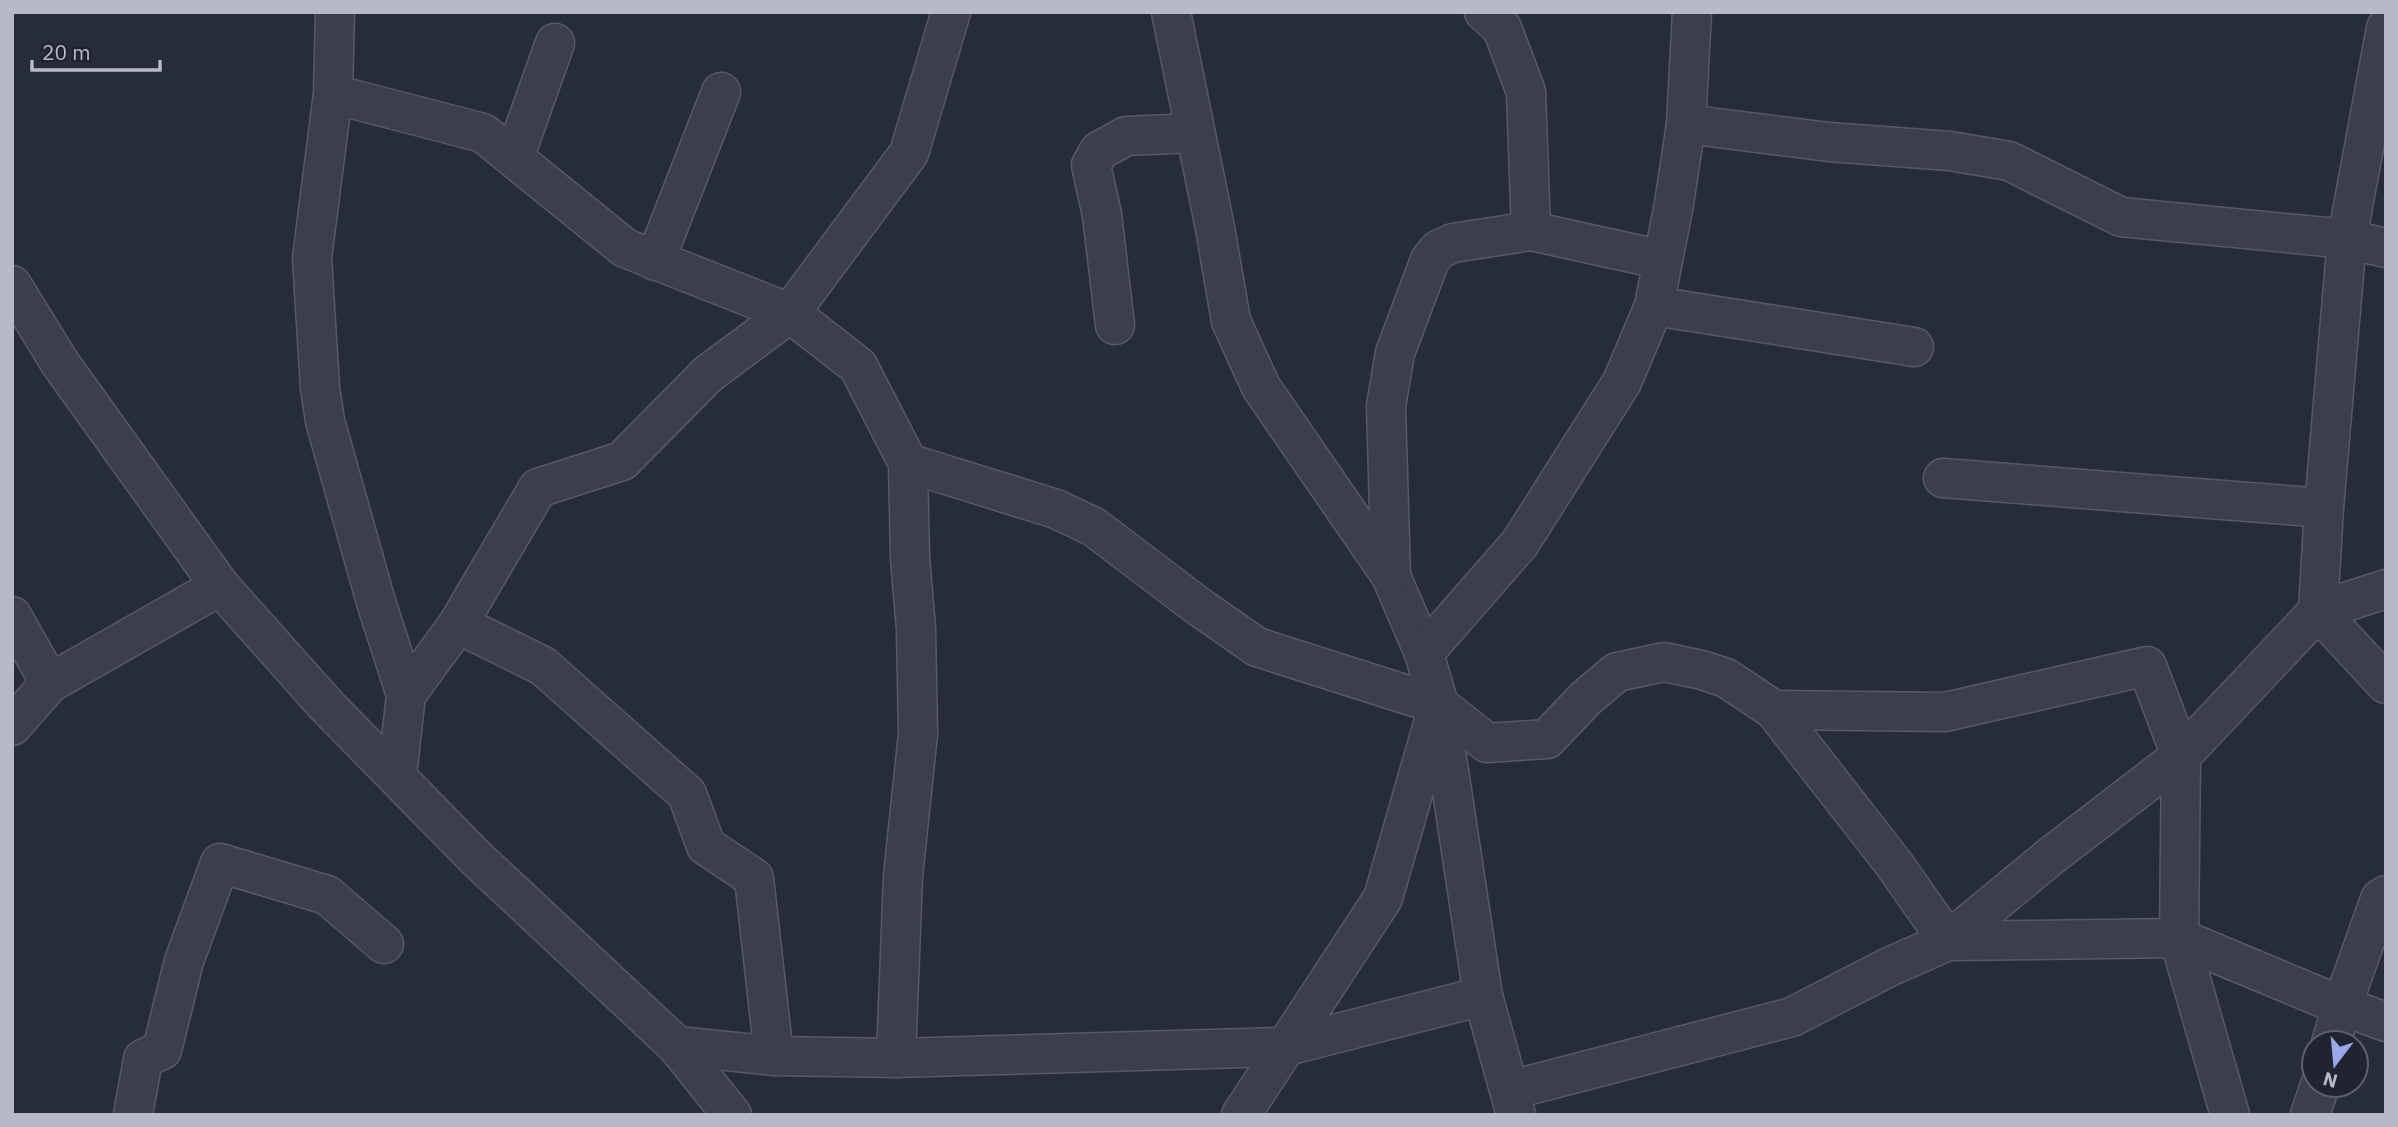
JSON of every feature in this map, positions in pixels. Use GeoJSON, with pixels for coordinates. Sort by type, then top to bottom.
{"type":"FeatureCollection","features":[{"type":"Feature","properties":{"kind":"street"},"geometry":{"type":"LineString","coordinates":[[335,12],[333,94],[312,258],[320,388],[325,421],[376,602],[407,695],[397,776]]}},
{"type":"Feature","properties":{"kind":"street"},"geometry":{"type":"LineString","coordinates":[[407,695],[458,624],[538,488],[622,461],[708,374],[790,313],[909,153],[951,12]]}},
{"type":"Feature","properties":{"kind":"street"},"geometry":{"type":"LineString","coordinates":[[1171,12],[1231,321],[1261,387],[1391,576],[1424,653],[1439,705],[1483,996],[1513,1102],[1792,1017],[1889,967],[1948,941],[2051,856],[2181,756],[2319,611],[2386,589]]}},
{"type":"Feature","properties":{"kind":"street"},"geometry":{"type":"LineString","coordinates":[[1484,12],[1502,28],[1526,92],[1531,231]]}},
{"type":"Feature","properties":{"kind":"street"},"geometry":{"type":"LineString","coordinates":[[1424,653],[1520,542],[1622,382],[1654,306],[1686,124],[1692,12]]}},
{"type":"Feature","properties":{"kind":"street"},"geometry":{"type":"LineString","coordinates":[[2386,28],[2347,239],[2324,508],[2319,611],[2386,684]]}},
{"type":"Feature","properties":{"kind":"street"},"geometry":{"type":"LineString","coordinates":[[514,158],[555,43]]}},
{"type":"Feature","properties":{"kind":"street"},"geometry":{"type":"LineString","coordinates":[[655,261],[721,92]]}},
{"type":"Feature","properties":{"kind":"street"},"geometry":{"type":"LineString","coordinates":[[333,94],[483,133],[625,248],[790,313],[858,366],[908,463],[918,734],[903,876],[895,1058]]}},
{"type":"Feature","properties":{"kind":"street"},"geometry":{"type":"LineString","coordinates":[[1686,124],[1829,142],[1950,151],[2009,161],[2121,217],[2347,239],[2386,248]]}},
{"type":"Feature","properties":{"kind":"street"},"geometry":{"type":"LineString","coordinates":[[1115,324],[1102,215],[1091,165],[1099,151],[1126,136],[1195,133]]}},
{"type":"Feature","properties":{"kind":"street"},"geometry":{"type":"LineString","coordinates":[[1391,576],[1387,406],[1395,353],[1430,260],[1438,250],[1453,243],[1531,231],[1663,260]]}},
{"type":"Feature","properties":{"kind":"street"},"geometry":{"type":"LineString","coordinates":[[13,287],[60,363],[220,586],[326,705],[476,858],[677,1046],[732,1115]]}},
{"type":"Feature","properties":{"kind":"street"},"geometry":{"type":"LineString","coordinates":[[1654,306],[1914,347]]}},
{"type":"Feature","properties":{"kind":"street"},"geometry":{"type":"LineString","coordinates":[[908,463],[1056,509],[1086,523],[1257,648],[1439,705],[1488,743],[1547,739],[1587,698],[1617,673],[1664,662],[1726,678],[1774,710],[1894,864],[1948,941]]}},
{"type":"Feature","properties":{"kind":"street"},"geometry":{"type":"LineString","coordinates":[[1943,478],[2324,508]]}},
{"type":"Feature","properties":{"kind":"street"},"geometry":{"type":"LineString","coordinates":[[12,726],[50,683],[220,586]]}},
{"type":"Feature","properties":{"kind":"street"},"geometry":{"type":"LineString","coordinates":[[12,616],[50,683]]}},
{"type":"Feature","properties":{"kind":"street"},"geometry":{"type":"LineString","coordinates":[[458,624],[543,666],[687,794],[706,846],[754,878],[774,1056]]}},
{"type":"Feature","properties":{"kind":"street"},"geometry":{"type":"LineString","coordinates":[[1774,710],[1945,712],[2147,666],[2181,756],[2179,938],[2230,1115]]}},
{"type":"Feature","properties":{"kind":"street"},"geometry":{"type":"LineString","coordinates":[[1241,1115],[1383,898],[1439,705]]}},
{"type":"Feature","properties":{"kind":"street"},"geometry":{"type":"LineString","coordinates":[[133,1115],[142,1059],[162,1050],[184,961],[220,863],[327,895],[384,944]]}},
{"type":"Feature","properties":{"kind":"street"},"geometry":{"type":"LineString","coordinates":[[2335,1029],[2380,899],[2386,895]]}},
{"type":"Feature","properties":{"kind":"street"},"geometry":{"type":"LineString","coordinates":[[1948,941],[2179,938],[2386,1022]]}},
{"type":"Feature","properties":{"kind":"street"},"geometry":{"type":"LineString","coordinates":[[677,1046],[774,1056],[895,1058],[1283,1047],[1483,996]]}}]}
